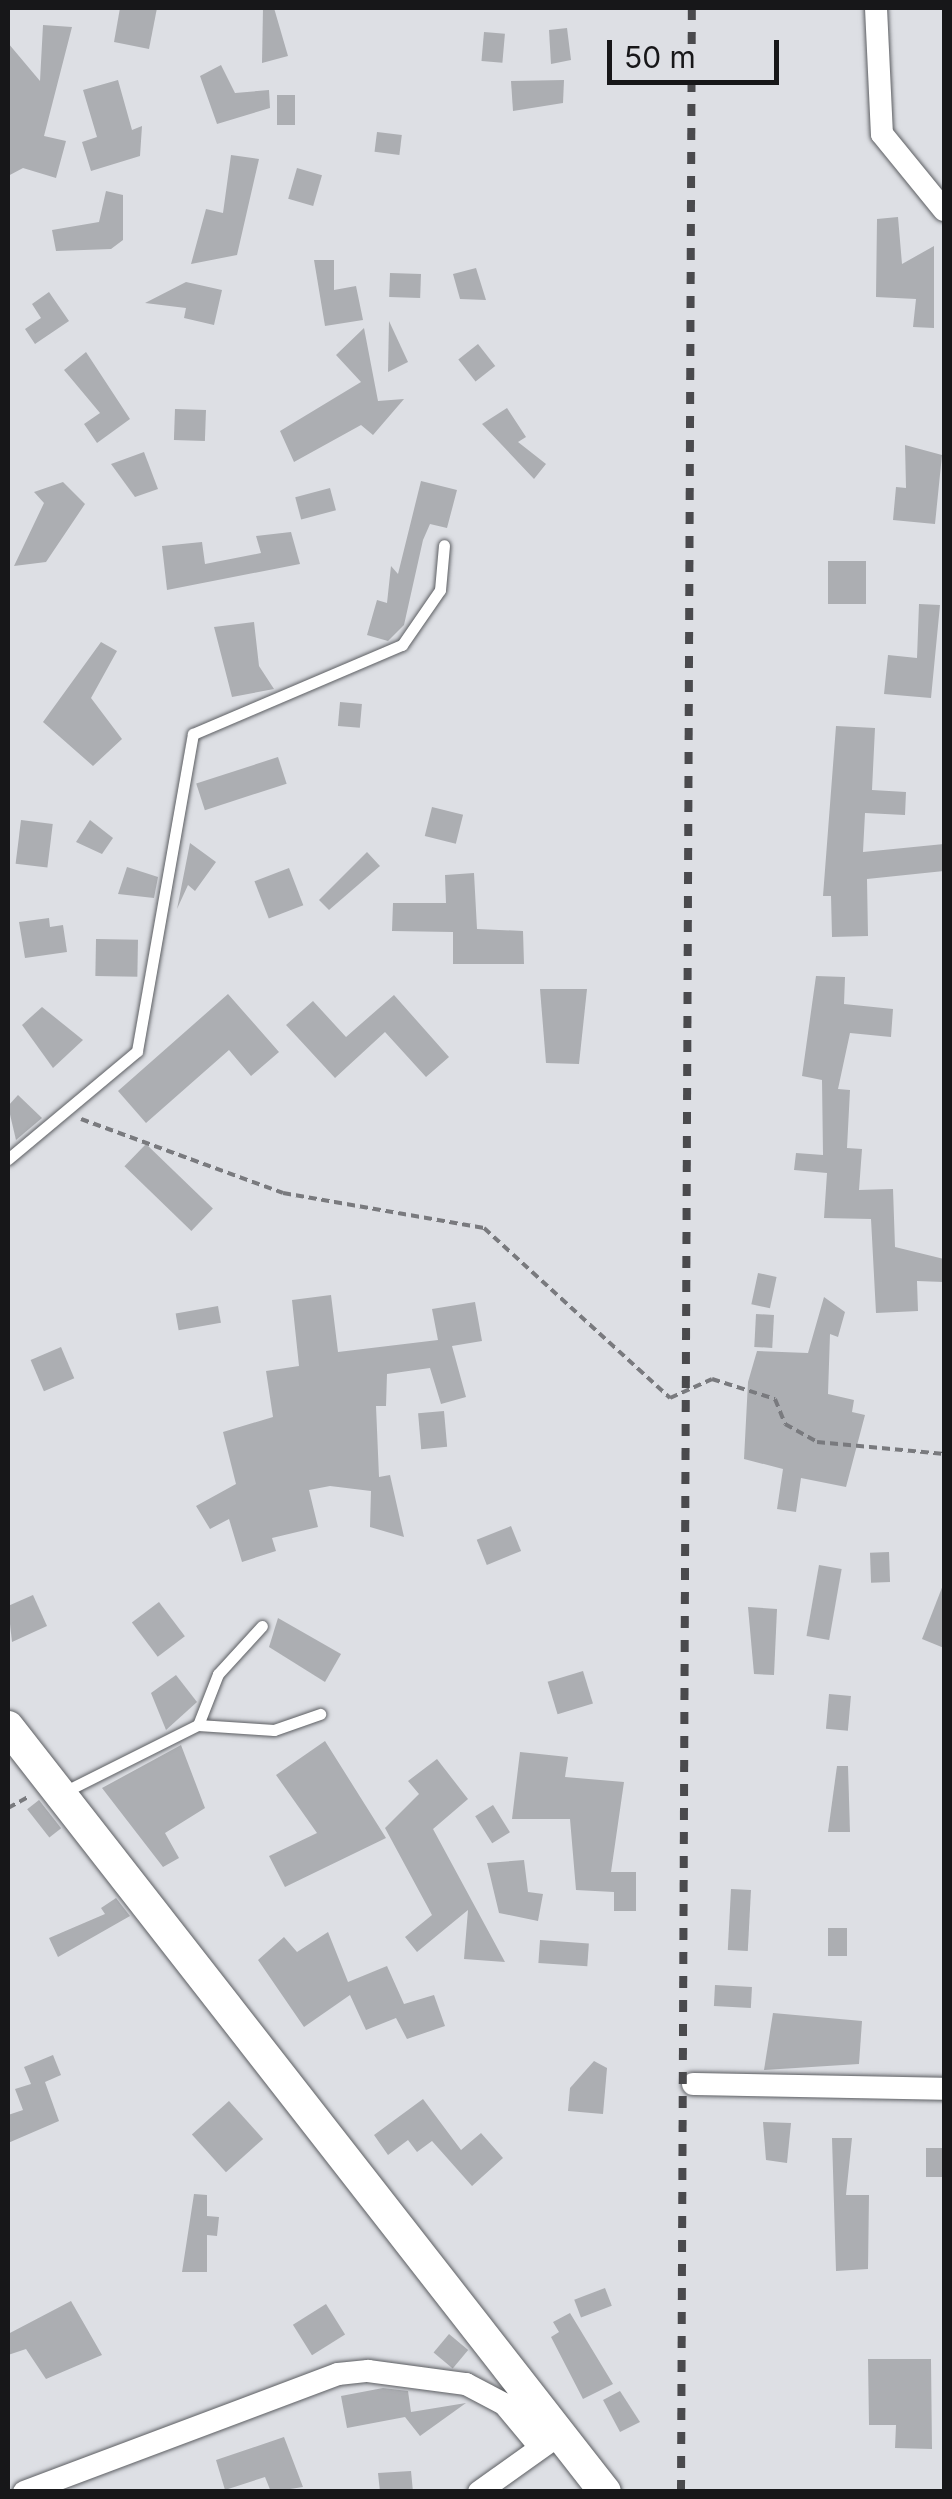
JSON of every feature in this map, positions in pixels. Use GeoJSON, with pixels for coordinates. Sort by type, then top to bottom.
{"type":"FeatureCollection","features":[{"type":"Feature","properties":{"kind":"main road"},"geometry":{"type":"LineString","coordinates":[[8,1727],[552,2440],[605,2492]]}},
{"type":"Feature","properties":{"kind":"street"},"geometry":{"type":"LineString","coordinates":[[876,8],[882,134],[944,210]]}},
{"type":"Feature","properties":{"kind":"street"},"geometry":{"type":"LineString","coordinates":[[693,2084],[944,2089]]}},
{"type":"Feature","properties":{"kind":"street"},"geometry":{"type":"LineString","coordinates":[[24,2492],[338,2374],[368,2371],[466,2384],[504,2404],[552,2440],[479,2492]]}},
{"type":"Feature","properties":{"kind":"lane"},"geometry":{"type":"LineString","coordinates":[[8,1159],[68,1114],[137,1051],[194,734],[402,645],[440,590],[444,545]]}},
{"type":"Feature","properties":{"kind":"lane"},"geometry":{"type":"LineString","coordinates":[[198,1724],[218,1674],[262,1626]]}},
{"type":"Feature","properties":{"kind":"lane"},"geometry":{"type":"LineString","coordinates":[[62,1793],[198,1724],[274,1730],[320,1714]]}},
{"type":"Feature","properties":{"kind":"path"},"geometry":{"type":"LineString","coordinates":[[68,1114],[283,1193],[484,1228],[670,1398],[712,1379],[775,1399],[785,1424],[817,1442],[944,1454]]}},
{"type":"Feature","properties":{"kind":"building"},"geometry":{"type":"Polygon","coordinates":[[[120,8],[157,8],[149,49],[114,42],[120,8]]]}},
{"type":"Feature","properties":{"kind":"building"},"geometry":{"type":"Polygon","coordinates":[[[263,8],[274,8],[288,56],[262,63],[263,8]]]}},
{"type":"Feature","properties":{"kind":"building"},"geometry":{"type":"Polygon","coordinates":[[[43,25],[72,27],[44,136],[66,141],[56,178],[23,168],[8,176],[8,43],[40,81],[43,25]]]}},
{"type":"Feature","properties":{"kind":"building"},"geometry":{"type":"Polygon","coordinates":[[[567,28],[571,60],[551,64],[549,30],[567,28]]]}},
{"type":"Feature","properties":{"kind":"building"},"geometry":{"type":"Polygon","coordinates":[[[484,32],[505,34],[502,63],[481,61],[484,32]]]}},
{"type":"Feature","properties":{"kind":"building"},"geometry":{"type":"Polygon","coordinates":[[[221,65],[235,93],[269,90],[270,108],[217,124],[200,76],[221,65]]]}},
{"type":"Feature","properties":{"kind":"building"},"geometry":{"type":"Polygon","coordinates":[[[118,80],[132,130],[142,126],[140,156],[91,171],[82,142],[97,137],[83,90],[118,80]]]}},
{"type":"Feature","properties":{"kind":"building"},"geometry":{"type":"Polygon","coordinates":[[[564,80],[563,103],[513,111],[511,81],[564,80]]]}},
{"type":"Feature","properties":{"kind":"building"},"geometry":{"type":"Polygon","coordinates":[[[277,95],[295,95],[295,125],[277,125],[277,95]]]}},
{"type":"Feature","properties":{"kind":"building"},"geometry":{"type":"Polygon","coordinates":[[[377,132],[402,135],[399,155],[375,152],[377,132]]]}},
{"type":"Feature","properties":{"kind":"building"},"geometry":{"type":"Polygon","coordinates":[[[231,155],[259,159],[237,255],[191,264],[206,209],[223,213],[231,155]]]}},
{"type":"Feature","properties":{"kind":"building"},"geometry":{"type":"Polygon","coordinates":[[[297,168],[322,175],[313,206],[288,199],[297,168]]]}},
{"type":"Feature","properties":{"kind":"building"},"geometry":{"type":"Polygon","coordinates":[[[106,191],[123,195],[123,240],[111,249],[56,251],[52,230],[99,222],[106,191]]]}},
{"type":"Feature","properties":{"kind":"building"},"geometry":{"type":"Polygon","coordinates":[[[898,217],[902,264],[934,246],[934,328],[913,327],[916,299],[876,297],[877,219],[898,217]]]}},
{"type":"Feature","properties":{"kind":"building"},"geometry":{"type":"Polygon","coordinates":[[[314,260],[334,260],[334,290],[356,286],[363,320],[325,326],[314,260]]]}},
{"type":"Feature","properties":{"kind":"building"},"geometry":{"type":"Polygon","coordinates":[[[476,268],[486,300],[460,299],[453,274],[476,268]]]}},
{"type":"Feature","properties":{"kind":"building"},"geometry":{"type":"Polygon","coordinates":[[[390,273],[421,274],[420,298],[389,297],[390,273]]]}},
{"type":"Feature","properties":{"kind":"building"},"geometry":{"type":"Polygon","coordinates":[[[186,282],[222,290],[214,325],[184,318],[186,308],[145,303],[186,282]]]}},
{"type":"Feature","properties":{"kind":"building"},"geometry":{"type":"Polygon","coordinates":[[[49,292],[69,321],[35,344],[25,329],[41,318],[32,304],[49,292]]]}},
{"type":"Feature","properties":{"kind":"building"},"geometry":{"type":"Polygon","coordinates":[[[389,321],[408,362],[388,372],[389,321]]]}},
{"type":"Feature","properties":{"kind":"building"},"geometry":{"type":"Polygon","coordinates":[[[364,328],[378,401],[404,399],[373,435],[361,425],[294,462],[280,431],[361,382],[336,355],[364,328]]]}},
{"type":"Feature","properties":{"kind":"building"},"geometry":{"type":"Polygon","coordinates":[[[478,344],[495,366],[476,381],[458,359],[478,344]]]}},
{"type":"Feature","properties":{"kind":"building"},"geometry":{"type":"Polygon","coordinates":[[[86,352],[130,419],[97,443],[84,424],[100,413],[64,370],[86,352]]]}},
{"type":"Feature","properties":{"kind":"building"},"geometry":{"type":"Polygon","coordinates":[[[507,408],[526,437],[518,442],[546,464],[534,479],[482,424],[507,408]]]}},
{"type":"Feature","properties":{"kind":"building"},"geometry":{"type":"Polygon","coordinates":[[[175,409],[206,410],[205,441],[174,440],[175,409]]]}},
{"type":"Feature","properties":{"kind":"building"},"geometry":{"type":"Polygon","coordinates":[[[905,445],[942,455],[935,524],[893,520],[896,487],[906,488],[905,445]]]}},
{"type":"Feature","properties":{"kind":"building"},"geometry":{"type":"Polygon","coordinates":[[[144,452],[158,489],[135,497],[111,464],[144,452]]]}},
{"type":"Feature","properties":{"kind":"building"},"geometry":{"type":"Polygon","coordinates":[[[421,481],[457,490],[447,528],[430,524],[404,625],[388,641],[367,635],[377,600],[387,603],[391,566],[398,574],[421,481]]]}},
{"type":"Feature","properties":{"kind":"building"},"geometry":{"type":"Polygon","coordinates":[[[63,482],[85,504],[46,562],[14,566],[44,503],[34,492],[63,482]]]}},
{"type":"Feature","properties":{"kind":"building"},"geometry":{"type":"Polygon","coordinates":[[[330,488],[336,510],[301,520],[295,497],[330,488]]]}},
{"type":"Feature","properties":{"kind":"building"},"geometry":{"type":"Polygon","coordinates":[[[291,532],[300,564],[167,590],[162,546],[202,542],[205,564],[261,553],[256,536],[291,532]]]}},
{"type":"Feature","properties":{"kind":"building"},"geometry":{"type":"Polygon","coordinates":[[[828,561],[866,561],[866,604],[828,604],[828,561]]]}},
{"type":"Feature","properties":{"kind":"building"},"geometry":{"type":"Polygon","coordinates":[[[919,604],[940,605],[931,698],[884,694],[888,655],[917,658],[919,604]]]}},
{"type":"Feature","properties":{"kind":"building"},"geometry":{"type":"Polygon","coordinates":[[[254,622],[259,666],[274,689],[232,697],[214,627],[254,622]]]}},
{"type":"Feature","properties":{"kind":"building"},"geometry":{"type":"Polygon","coordinates":[[[101,642],[117,651],[91,698],[122,739],[93,766],[43,722],[101,642]]]}},
{"type":"Feature","properties":{"kind":"building"},"geometry":{"type":"Polygon","coordinates":[[[340,702],[362,704],[360,728],[338,726],[340,702]]]}},
{"type":"Feature","properties":{"kind":"building"},"geometry":{"type":"Polygon","coordinates":[[[836,726],[875,728],[872,790],[906,792],[905,815],[865,813],[863,852],[944,844],[944,871],[867,879],[868,936],[832,937],[831,896],[823,896],[836,726]]]}},
{"type":"Feature","properties":{"kind":"building"},"geometry":{"type":"Polygon","coordinates":[[[278,757],[287,784],[205,810],[196,784],[278,757]]]}},
{"type":"Feature","properties":{"kind":"building"},"geometry":{"type":"Polygon","coordinates":[[[432,807],[463,815],[456,844],[425,836],[432,807]]]}},
{"type":"Feature","properties":{"kind":"building"},"geometry":{"type":"Polygon","coordinates":[[[21,820],[53,824],[47,868],[16,864],[21,820]]]}},
{"type":"Feature","properties":{"kind":"building"},"geometry":{"type":"Polygon","coordinates":[[[90,820],[113,838],[102,854],[76,842],[90,820]]]}},
{"type":"Feature","properties":{"kind":"building"},"geometry":{"type":"Polygon","coordinates":[[[190,843],[216,862],[195,891],[188,885],[177,909],[190,843]]]}},
{"type":"Feature","properties":{"kind":"building"},"geometry":{"type":"Polygon","coordinates":[[[367,852],[380,866],[329,910],[319,900],[367,852]]]}},
{"type":"Feature","properties":{"kind":"building"},"geometry":{"type":"Polygon","coordinates":[[[127,867],[158,877],[154,898],[118,894],[127,867]]]}},
{"type":"Feature","properties":{"kind":"building"},"geometry":{"type":"Polygon","coordinates":[[[289,868],[303,905],[269,919],[254,881],[289,868]]]}},
{"type":"Feature","properties":{"kind":"building"},"geometry":{"type":"Polygon","coordinates":[[[474,873],[477,929],[523,931],[524,964],[453,964],[453,932],[392,931],[393,903],[446,903],[445,875],[474,873]]]}},
{"type":"Feature","properties":{"kind":"building"},"geometry":{"type":"Polygon","coordinates":[[[49,918],[50,927],[63,925],[67,952],[25,958],[19,922],[49,918]]]}},
{"type":"Feature","properties":{"kind":"building"},"geometry":{"type":"Polygon","coordinates":[[[96,939],[138,940],[137,977],[95,976],[96,939]]]}},
{"type":"Feature","properties":{"kind":"building"},"geometry":{"type":"Polygon","coordinates":[[[816,976],[845,977],[844,1004],[893,1009],[891,1037],[850,1033],[838,1089],[850,1090],[847,1148],[862,1149],[859,1190],[893,1189],[895,1247],[944,1259],[944,1282],[917,1281],[918,1311],[876,1313],[871,1219],[824,1218],[827,1173],[794,1170],[796,1153],[823,1155],[822,1080],[802,1076],[816,976]]]}},
{"type":"Feature","properties":{"kind":"building"},"geometry":{"type":"Polygon","coordinates":[[[540,989],[587,989],[579,1064],[546,1063],[540,989]]]}},
{"type":"Feature","properties":{"kind":"building"},"geometry":{"type":"Polygon","coordinates":[[[228,994],[279,1052],[251,1076],[229,1050],[146,1123],[118,1091],[228,994]]]}},
{"type":"Feature","properties":{"kind":"building"},"geometry":{"type":"Polygon","coordinates":[[[394,995],[449,1057],[426,1077],[385,1032],[335,1078],[286,1025],[313,1001],[346,1037],[394,995]]]}},
{"type":"Feature","properties":{"kind":"building"},"geometry":{"type":"Polygon","coordinates":[[[42,1007],[83,1040],[53,1068],[22,1025],[42,1007]]]}},
{"type":"Feature","properties":{"kind":"building"},"geometry":{"type":"Polygon","coordinates":[[[18,1095],[42,1118],[16,1140],[8,1106],[18,1095]]]}},
{"type":"Feature","properties":{"kind":"building"},"geometry":{"type":"Polygon","coordinates":[[[146,1144],[213,1209],[191,1231],[124,1166],[146,1144]]]}},
{"type":"Feature","properties":{"kind":"building"},"geometry":{"type":"Polygon","coordinates":[[[758,1273],[777,1277],[770,1308],[751,1304],[758,1273]]]}},
{"type":"Feature","properties":{"kind":"building"},"geometry":{"type":"Polygon","coordinates":[[[331,1295],[338,1352],[438,1340],[432,1309],[475,1302],[482,1341],[452,1346],[466,1397],[441,1404],[430,1368],[387,1374],[386,1406],[376,1406],[379,1477],[390,1475],[404,1537],[370,1527],[371,1491],[330,1486],[309,1490],[318,1527],[272,1538],[276,1551],[242,1562],[229,1519],[210,1529],[196,1506],[236,1484],[223,1432],[273,1417],[266,1371],[299,1366],[292,1300],[331,1295]]]}},
{"type":"Feature","properties":{"kind":"building"},"geometry":{"type":"Polygon","coordinates":[[[824,1297],[845,1312],[838,1337],[830,1334],[828,1394],[854,1400],[852,1412],[865,1415],[846,1487],[801,1478],[796,1512],[777,1509],[783,1469],[744,1459],[748,1382],[757,1351],[808,1353],[824,1297]]]}},
{"type":"Feature","properties":{"kind":"building"},"geometry":{"type":"Polygon","coordinates":[[[218,1306],[221,1323],[179,1330],[176,1313],[218,1306]]]}},
{"type":"Feature","properties":{"kind":"building"},"geometry":{"type":"Polygon","coordinates":[[[756,1314],[774,1315],[772,1348],[754,1347],[756,1314]]]}},
{"type":"Feature","properties":{"kind":"building"},"geometry":{"type":"Polygon","coordinates":[[[61,1347],[74,1378],[44,1391],[31,1360],[61,1347]]]}},
{"type":"Feature","properties":{"kind":"building"},"geometry":{"type":"Polygon","coordinates":[[[444,1411],[447,1447],[421,1449],[418,1413],[444,1411]]]}},
{"type":"Feature","properties":{"kind":"building"},"geometry":{"type":"Polygon","coordinates":[[[511,1526],[521,1551],[487,1565],[477,1540],[511,1526]]]}},
{"type":"Feature","properties":{"kind":"building"},"geometry":{"type":"Polygon","coordinates":[[[889,1552],[890,1582],[871,1583],[870,1553],[889,1552]]]}},
{"type":"Feature","properties":{"kind":"building"},"geometry":{"type":"Polygon","coordinates":[[[819,1565],[842,1569],[829,1640],[806,1636],[819,1565]]]}},
{"type":"Feature","properties":{"kind":"building"},"geometry":{"type":"Polygon","coordinates":[[[944,1586],[944,1648],[922,1639],[944,1586]]]}},
{"type":"Feature","properties":{"kind":"building"},"geometry":{"type":"Polygon","coordinates":[[[33,1595],[47,1626],[12,1642],[8,1606],[33,1595]]]}},
{"type":"Feature","properties":{"kind":"building"},"geometry":{"type":"Polygon","coordinates":[[[159,1602],[185,1636],[158,1657],[132,1622],[159,1602]]]}},
{"type":"Feature","properties":{"kind":"building"},"geometry":{"type":"Polygon","coordinates":[[[748,1607],[777,1609],[774,1675],[754,1674],[748,1607]]]}},
{"type":"Feature","properties":{"kind":"building"},"geometry":{"type":"Polygon","coordinates":[[[278,1618],[341,1654],[325,1682],[269,1647],[278,1618]]]}},
{"type":"Feature","properties":{"kind":"building"},"geometry":{"type":"Polygon","coordinates":[[[583,1671],[593,1704],[558,1714],[548,1682],[583,1671]]]}},
{"type":"Feature","properties":{"kind":"building"},"geometry":{"type":"Polygon","coordinates":[[[176,1675],[197,1702],[166,1730],[151,1693],[176,1675]]]}},
{"type":"Feature","properties":{"kind":"building"},"geometry":{"type":"Polygon","coordinates":[[[829,1694],[851,1696],[848,1731],[826,1729],[829,1694]]]}},
{"type":"Feature","properties":{"kind":"building"},"geometry":{"type":"Polygon","coordinates":[[[325,1741],[386,1838],[285,1887],[269,1856],[317,1833],[276,1775],[325,1741]]]}},
{"type":"Feature","properties":{"kind":"building"},"geometry":{"type":"Polygon","coordinates":[[[181,1745],[205,1808],[165,1833],[179,1858],[163,1867],[102,1788],[181,1745]]]}},
{"type":"Feature","properties":{"kind":"building"},"geometry":{"type":"Polygon","coordinates":[[[520,1752],[568,1757],[565,1777],[624,1782],[611,1872],[636,1872],[636,1911],[614,1911],[614,1892],[576,1890],[570,1819],[512,1819],[520,1752]]]}},
{"type":"Feature","properties":{"kind":"building"},"geometry":{"type":"Polygon","coordinates":[[[437,1759],[468,1799],[433,1829],[505,1962],[464,1959],[468,1910],[417,1952],[405,1937],[432,1915],[385,1828],[419,1794],[408,1781],[437,1759]]]}},
{"type":"Feature","properties":{"kind":"building"},"geometry":{"type":"Polygon","coordinates":[[[837,1766],[848,1766],[850,1832],[828,1832],[837,1766]]]}},
{"type":"Feature","properties":{"kind":"building"},"geometry":{"type":"Polygon","coordinates":[[[39,1800],[61,1828],[49,1838],[27,1809],[39,1800]]]}},
{"type":"Feature","properties":{"kind":"building"},"geometry":{"type":"Polygon","coordinates":[[[493,1805],[510,1832],[492,1843],[475,1816],[493,1805]]]}},
{"type":"Feature","properties":{"kind":"building"},"geometry":{"type":"Polygon","coordinates":[[[524,1860],[528,1892],[543,1894],[538,1921],[499,1913],[487,1863],[524,1860]]]}},
{"type":"Feature","properties":{"kind":"building"},"geometry":{"type":"Polygon","coordinates":[[[731,1889],[751,1890],[748,1951],[728,1950],[731,1889]]]}},
{"type":"Feature","properties":{"kind":"building"},"geometry":{"type":"Polygon","coordinates":[[[116,1898],[130,1916],[58,1957],[49,1938],[105,1914],[101,1908],[116,1898]]]}},
{"type":"Feature","properties":{"kind":"building"},"geometry":{"type":"Polygon","coordinates":[[[828,1928],[847,1928],[847,1956],[828,1956],[828,1928]]]}},
{"type":"Feature","properties":{"kind":"building"},"geometry":{"type":"Polygon","coordinates":[[[328,1932],[348,1982],[387,1966],[404,2004],[434,1995],[445,2026],[407,2039],[396,2018],[366,2030],[350,1995],[304,2027],[258,1960],[284,1937],[297,1952],[328,1932]]]}},
{"type":"Feature","properties":{"kind":"building"},"geometry":{"type":"Polygon","coordinates":[[[540,1940],[589,1943],[587,1966],[538,1963],[540,1940]]]}},
{"type":"Feature","properties":{"kind":"building"},"geometry":{"type":"Polygon","coordinates":[[[715,1985],[752,1987],[751,2008],[714,2006],[715,1985]]]}},
{"type":"Feature","properties":{"kind":"building"},"geometry":{"type":"Polygon","coordinates":[[[773,2013],[862,2021],[859,2064],[764,2070],[773,2013]]]}},
{"type":"Feature","properties":{"kind":"building"},"geometry":{"type":"Polygon","coordinates":[[[53,2055],[61,2075],[45,2082],[59,2121],[8,2143],[8,2115],[23,2110],[15,2089],[31,2084],[24,2067],[53,2055]]]}},
{"type":"Feature","properties":{"kind":"building"},"geometry":{"type":"Polygon","coordinates":[[[594,2061],[607,2068],[603,2114],[568,2111],[570,2088],[594,2061]]]}},
{"type":"Feature","properties":{"kind":"building"},"geometry":{"type":"Polygon","coordinates":[[[423,2099],[461,2150],[481,2133],[503,2158],[472,2186],[432,2141],[417,2152],[408,2140],[388,2155],[374,2135],[423,2099]]]}},
{"type":"Feature","properties":{"kind":"building"},"geometry":{"type":"Polygon","coordinates":[[[229,2101],[263,2139],[226,2172],[192,2134],[229,2101]]]}},
{"type":"Feature","properties":{"kind":"building"},"geometry":{"type":"Polygon","coordinates":[[[763,2122],[791,2123],[787,2163],[766,2160],[763,2122]]]}},
{"type":"Feature","properties":{"kind":"building"},"geometry":{"type":"Polygon","coordinates":[[[832,2138],[852,2138],[846,2195],[869,2195],[868,2269],[836,2271],[832,2138]]]}},
{"type":"Feature","properties":{"kind":"building"},"geometry":{"type":"Polygon","coordinates":[[[926,2148],[944,2148],[944,2177],[926,2177],[926,2148]]]}},
{"type":"Feature","properties":{"kind":"building"},"geometry":{"type":"Polygon","coordinates":[[[194,2194],[207,2195],[207,2216],[219,2217],[217,2236],[207,2235],[207,2272],[182,2272],[194,2194]]]}},
{"type":"Feature","properties":{"kind":"building"},"geometry":{"type":"Polygon","coordinates":[[[605,2288],[612,2306],[581,2318],[574,2300],[605,2288]]]}},
{"type":"Feature","properties":{"kind":"building"},"geometry":{"type":"Polygon","coordinates":[[[71,2301],[102,2355],[46,2379],[26,2349],[8,2355],[8,2334],[71,2301]]]}},
{"type":"Feature","properties":{"kind":"building"},"geometry":{"type":"Polygon","coordinates":[[[326,2304],[345,2335],[312,2355],[293,2325],[326,2304]]]}},
{"type":"Feature","properties":{"kind":"building"},"geometry":{"type":"Polygon","coordinates":[[[570,2313],[613,2384],[583,2399],[551,2337],[559,2332],[553,2322],[570,2313]]]}},
{"type":"Feature","properties":{"kind":"building"},"geometry":{"type":"Polygon","coordinates":[[[449,2334],[468,2350],[453,2368],[434,2352],[449,2334]]]}},
{"type":"Feature","properties":{"kind":"building"},"geometry":{"type":"Polygon","coordinates":[[[868,2359],[931,2359],[932,2449],[895,2448],[896,2425],[869,2425],[868,2359]]]}},
{"type":"Feature","properties":{"kind":"building"},"geometry":{"type":"Polygon","coordinates":[[[383,2388],[408,2391],[411,2412],[466,2403],[420,2436],[405,2417],[347,2428],[341,2396],[383,2388]]]}},
{"type":"Feature","properties":{"kind":"building"},"geometry":{"type":"Polygon","coordinates":[[[620,2391],[640,2422],[620,2432],[603,2400],[620,2391]]]}},
{"type":"Feature","properties":{"kind":"building"},"geometry":{"type":"Polygon","coordinates":[[[284,2437],[303,2487],[271,2492],[265,2477],[225,2490],[216,2460],[284,2437]]]}},
{"type":"Feature","properties":{"kind":"building"},"geometry":{"type":"Polygon","coordinates":[[[411,2471],[413,2492],[380,2492],[378,2473],[411,2471]]]}},
{"type":"Feature","properties":{"kind":"railway"},"geometry":{"type":"LineString","coordinates":[[681,2492],[692,8]]}}]}
